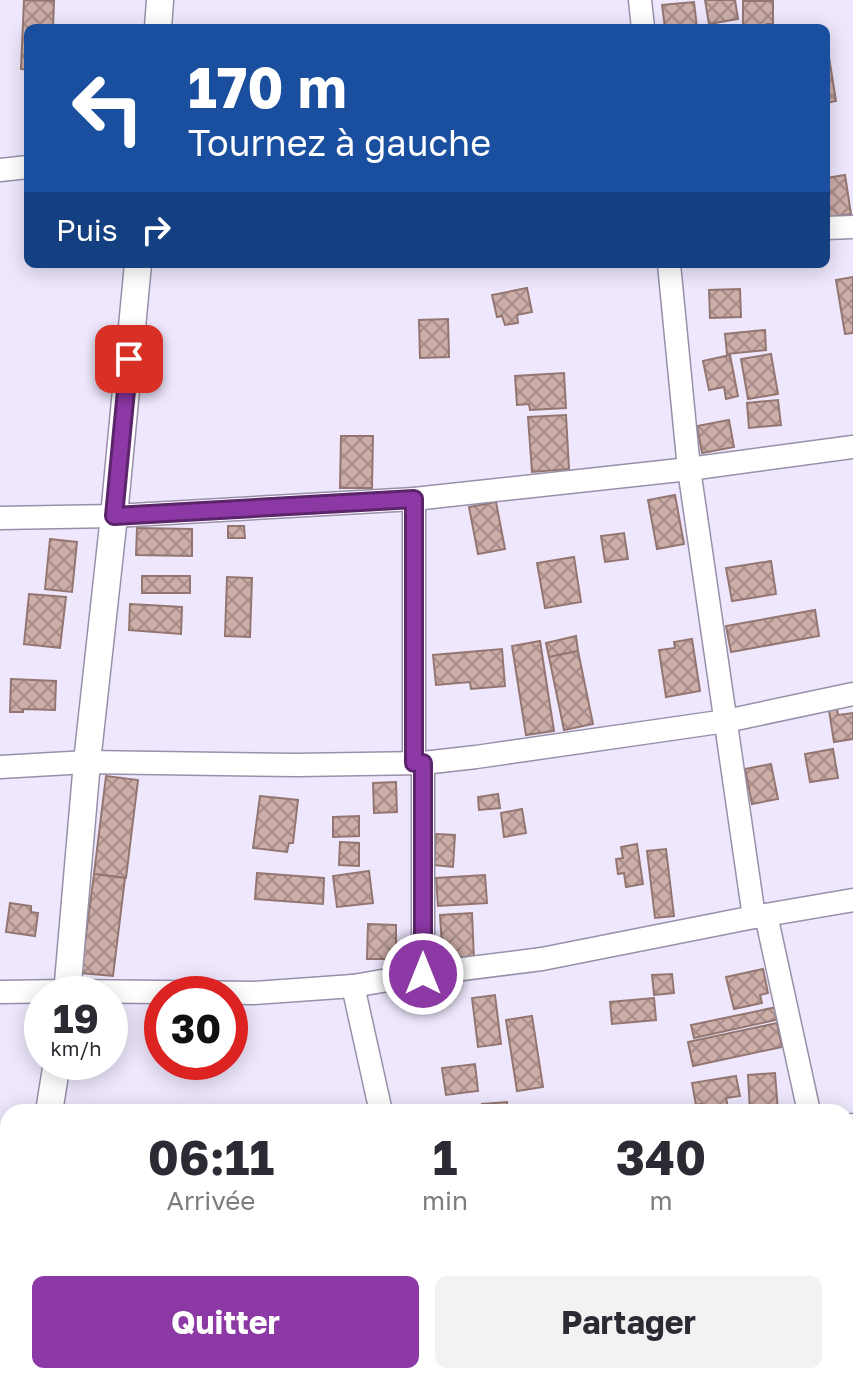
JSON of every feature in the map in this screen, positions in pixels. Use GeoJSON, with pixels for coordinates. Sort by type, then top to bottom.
{"type":"FeatureCollection","features":[{"type":"Feature","properties":{"kind":"street"},"geometry":{"type":"LineString","coordinates":[[158,24],[160,0]]}},
{"type":"Feature","properties":{"kind":"street"},"geometry":{"type":"LineString","coordinates":[[640,0],[643,24]]}},
{"type":"Feature","properties":{"kind":"street"},"geometry":{"type":"LineString","coordinates":[[0,170],[24,167]]}},
{"type":"Feature","properties":{"kind":"street"},"geometry":{"type":"LineString","coordinates":[[830,228],[853,227]]}},
{"type":"Feature","properties":{"kind":"street"},"geometry":{"type":"LineString","coordinates":[[69,976],[87,762],[138,268]]}},
{"type":"Feature","properties":{"kind":"street"},"geometry":{"type":"LineString","coordinates":[[669,268],[689,469],[726,721],[760,916],[807,1104]]}},
{"type":"Feature","properties":{"kind":"street"},"geometry":{"type":"LineString","coordinates":[[0,518],[114,516],[414,499],[689,469],[853,447]]}},
{"type":"Feature","properties":{"kind":"street"},"geometry":{"type":"LineString","coordinates":[[414,499],[423,974]]}},
{"type":"Feature","properties":{"kind":"street"},"geometry":{"type":"LineString","coordinates":[[0,767],[87,762],[418,763],[726,721],[853,694]]}},
{"type":"Feature","properties":{"kind":"street"},"geometry":{"type":"LineString","coordinates":[[128,992],[254,993],[353,986],[542,959],[853,900]]}},
{"type":"Feature","properties":{"kind":"street"},"geometry":{"type":"LineString","coordinates":[[353,986],[379,1104]]}},
{"type":"Feature","properties":{"kind":"street"},"geometry":{"type":"LineString","coordinates":[[0,992],[24,992]]}},
{"type":"Feature","properties":{"kind":"street"},"geometry":{"type":"LineString","coordinates":[[50,1104],[54,1080]]}},
{"type":"Feature","properties":{"kind":"building"},"geometry":{"type":"Polygon","coordinates":[[[24,0],[54,1],[53,24],[24,24],[24,69],[21,69],[24,0]]]}},
{"type":"Feature","properties":{"kind":"building"},"geometry":{"type":"Polygon","coordinates":[[[705,0],[735,0],[738,19],[709,24],[705,0]]]}},
{"type":"Feature","properties":{"kind":"building"},"geometry":{"type":"Polygon","coordinates":[[[743,1],[773,1],[773,24],[743,24],[743,1]]]}},
{"type":"Feature","properties":{"kind":"building"},"geometry":{"type":"Polygon","coordinates":[[[694,2],[697,24],[664,24],[662,5],[694,2]]]}},
{"type":"Feature","properties":{"kind":"building"},"geometry":{"type":"Polygon","coordinates":[[[830,63],[836,101],[830,102],[830,63]]]}},
{"type":"Feature","properties":{"kind":"building"},"geometry":{"type":"Polygon","coordinates":[[[845,175],[851,214],[830,218],[830,177],[845,175]]]}},
{"type":"Feature","properties":{"kind":"building"},"geometry":{"type":"Polygon","coordinates":[[[853,277],[853,333],[845,334],[836,280],[853,277]]]}},
{"type":"Feature","properties":{"kind":"building"},"geometry":{"type":"Polygon","coordinates":[[[527,288],[532,312],[517,315],[518,323],[505,325],[502,316],[497,317],[492,295],[527,288]]]}},
{"type":"Feature","properties":{"kind":"building"},"geometry":{"type":"Polygon","coordinates":[[[740,289],[741,317],[710,318],[709,290],[740,289]]]}},
{"type":"Feature","properties":{"kind":"building"},"geometry":{"type":"Polygon","coordinates":[[[448,319],[449,357],[420,358],[419,320],[448,319]]]}},
{"type":"Feature","properties":{"kind":"building"},"geometry":{"type":"Polygon","coordinates":[[[765,330],[766,350],[727,354],[725,334],[765,330]]]}},
{"type":"Feature","properties":{"kind":"building"},"geometry":{"type":"Polygon","coordinates":[[[771,354],[778,394],[748,399],[741,359],[771,354]]]}},
{"type":"Feature","properties":{"kind":"building"},"geometry":{"type":"Polygon","coordinates":[[[730,355],[738,396],[726,399],[724,387],[709,390],[703,361],[730,355]]]}},
{"type":"Feature","properties":{"kind":"building"},"geometry":{"type":"Polygon","coordinates":[[[564,373],[566,408],[530,410],[529,404],[517,405],[515,376],[564,373]]]}},
{"type":"Feature","properties":{"kind":"building"},"geometry":{"type":"Polygon","coordinates":[[[778,400],[781,425],[749,428],[747,403],[778,400]]]}},
{"type":"Feature","properties":{"kind":"building"},"geometry":{"type":"Polygon","coordinates":[[[566,415],[569,469],[532,472],[528,417],[566,415]]]}},
{"type":"Feature","properties":{"kind":"building"},"geometry":{"type":"Polygon","coordinates":[[[729,420],[734,447],[702,453],[697,426],[729,420]]]}},
{"type":"Feature","properties":{"kind":"building"},"geometry":{"type":"Polygon","coordinates":[[[341,436],[373,436],[372,488],[340,488],[341,436]]]}},
{"type":"Feature","properties":{"kind":"building"},"geometry":{"type":"Polygon","coordinates":[[[675,495],[684,544],[657,549],[648,500],[675,495]]]}},
{"type":"Feature","properties":{"kind":"building"},"geometry":{"type":"Polygon","coordinates":[[[496,502],[505,549],[478,554],[469,507],[496,502]]]}},
{"type":"Feature","properties":{"kind":"building"},"geometry":{"type":"Polygon","coordinates":[[[228,526],[244,526],[245,538],[228,538],[228,526]]]}},
{"type":"Feature","properties":{"kind":"building"},"geometry":{"type":"Polygon","coordinates":[[[137,528],[192,529],[192,556],[136,555],[137,528]]]}},
{"type":"Feature","properties":{"kind":"building"},"geometry":{"type":"Polygon","coordinates":[[[624,533],[628,559],[605,562],[601,536],[624,533]]]}},
{"type":"Feature","properties":{"kind":"building"},"geometry":{"type":"Polygon","coordinates":[[[50,539],[77,542],[72,592],[45,589],[50,539]]]}},
{"type":"Feature","properties":{"kind":"building"},"geometry":{"type":"Polygon","coordinates":[[[574,557],[581,602],[545,608],[537,563],[574,557]]]}},
{"type":"Feature","properties":{"kind":"building"},"geometry":{"type":"Polygon","coordinates":[[[771,561],[776,594],[732,601],[726,568],[771,561]]]}},
{"type":"Feature","properties":{"kind":"building"},"geometry":{"type":"Polygon","coordinates":[[[142,576],[190,576],[190,593],[142,593],[142,576]]]}},
{"type":"Feature","properties":{"kind":"building"},"geometry":{"type":"Polygon","coordinates":[[[227,577],[252,578],[250,637],[225,636],[227,577]]]}},
{"type":"Feature","properties":{"kind":"building"},"geometry":{"type":"Polygon","coordinates":[[[29,594],[66,597],[60,648],[24,644],[29,594]]]}},
{"type":"Feature","properties":{"kind":"building"},"geometry":{"type":"Polygon","coordinates":[[[130,604],[182,607],[181,634],[129,630],[130,604]]]}},
{"type":"Feature","properties":{"kind":"building"},"geometry":{"type":"Polygon","coordinates":[[[815,610],[819,636],[731,652],[726,626],[815,610]]]}},
{"type":"Feature","properties":{"kind":"building"},"geometry":{"type":"Polygon","coordinates":[[[576,636],[578,651],[549,657],[546,643],[576,636]]]}},
{"type":"Feature","properties":{"kind":"building"},"geometry":{"type":"Polygon","coordinates":[[[692,639],[700,691],[666,697],[659,650],[675,648],[674,642],[692,639]]]}},
{"type":"Feature","properties":{"kind":"building"},"geometry":{"type":"Polygon","coordinates":[[[540,641],[554,731],[526,735],[512,646],[540,641]]]}},
{"type":"Feature","properties":{"kind":"building"},"geometry":{"type":"Polygon","coordinates":[[[502,649],[505,686],[471,689],[470,682],[436,685],[433,655],[502,649]]]}},
{"type":"Feature","properties":{"kind":"building"},"geometry":{"type":"Polygon","coordinates":[[[578,651],[593,724],[564,730],[549,657],[578,651]]]}},
{"type":"Feature","properties":{"kind":"building"},"geometry":{"type":"Polygon","coordinates":[[[11,679],[56,681],[55,710],[23,709],[23,712],[10,712],[11,679]]]}},
{"type":"Feature","properties":{"kind":"building"},"geometry":{"type":"Polygon","coordinates":[[[836,703],[838,715],[853,713],[853,739],[834,742],[828,704],[836,703]]]}},
{"type":"Feature","properties":{"kind":"building"},"geometry":{"type":"Polygon","coordinates":[[[833,749],[838,778],[810,782],[805,754],[833,749]]]}},
{"type":"Feature","properties":{"kind":"building"},"geometry":{"type":"Polygon","coordinates":[[[771,764],[778,799],[752,804],[745,769],[771,764]]]}},
{"type":"Feature","properties":{"kind":"building"},"geometry":{"type":"Polygon","coordinates":[[[106,776],[138,780],[126,878],[94,874],[106,776]]]}},
{"type":"Feature","properties":{"kind":"building"},"geometry":{"type":"Polygon","coordinates":[[[396,782],[397,812],[374,813],[373,783],[396,782]]]}},
{"type":"Feature","properties":{"kind":"building"},"geometry":{"type":"Polygon","coordinates":[[[498,794],[500,808],[479,810],[478,797],[498,794]]]}},
{"type":"Feature","properties":{"kind":"building"},"geometry":{"type":"Polygon","coordinates":[[[260,796],[298,800],[293,843],[289,843],[287,852],[253,848],[260,796]]]}},
{"type":"Feature","properties":{"kind":"building"},"geometry":{"type":"Polygon","coordinates":[[[522,809],[526,833],[504,837],[501,813],[522,809]]]}},
{"type":"Feature","properties":{"kind":"building"},"geometry":{"type":"Polygon","coordinates":[[[359,816],[359,836],[333,837],[333,817],[359,816]]]}},
{"type":"Feature","properties":{"kind":"building"},"geometry":{"type":"Polygon","coordinates":[[[436,834],[455,835],[453,867],[434,865],[436,834]]]}},
{"type":"Feature","properties":{"kind":"building"},"geometry":{"type":"Polygon","coordinates":[[[340,842],[359,843],[359,866],[339,865],[340,842]]]}},
{"type":"Feature","properties":{"kind":"building"},"geometry":{"type":"Polygon","coordinates":[[[637,844],[643,884],[626,887],[624,873],[618,874],[616,859],[623,858],[621,847],[637,844]]]}},
{"type":"Feature","properties":{"kind":"building"},"geometry":{"type":"Polygon","coordinates":[[[666,849],[674,916],[655,918],[647,851],[666,849]]]}},
{"type":"Feature","properties":{"kind":"building"},"geometry":{"type":"Polygon","coordinates":[[[369,871],[373,903],[337,907],[333,876],[369,871]]]}},
{"type":"Feature","properties":{"kind":"building"},"geometry":{"type":"Polygon","coordinates":[[[257,873],[324,878],[323,904],[255,899],[257,873]]]}},
{"type":"Feature","properties":{"kind":"building"},"geometry":{"type":"Polygon","coordinates":[[[94,874],[125,878],[113,976],[81,973],[94,874]]]}},
{"type":"Feature","properties":{"kind":"building"},"geometry":{"type":"Polygon","coordinates":[[[485,875],[487,903],[438,906],[436,878],[485,875]]]}},
{"type":"Feature","properties":{"kind":"building"},"geometry":{"type":"Polygon","coordinates":[[[10,903],[31,906],[31,912],[38,913],[35,936],[6,932],[10,903]]]}},
{"type":"Feature","properties":{"kind":"building"},"geometry":{"type":"Polygon","coordinates":[[[472,913],[474,959],[443,961],[440,915],[472,913]]]}},
{"type":"Feature","properties":{"kind":"building"},"geometry":{"type":"Polygon","coordinates":[[[368,924],[396,925],[396,959],[367,959],[368,924]]]}},
{"type":"Feature","properties":{"kind":"building"},"geometry":{"type":"Polygon","coordinates":[[[763,969],[768,993],[760,995],[762,1003],[734,1009],[726,977],[763,969]]]}},
{"type":"Feature","properties":{"kind":"building"},"geometry":{"type":"Polygon","coordinates":[[[672,974],[674,993],[654,995],[652,975],[672,974]]]}},
{"type":"Feature","properties":{"kind":"building"},"geometry":{"type":"Polygon","coordinates":[[[495,995],[501,1044],[478,1047],[472,998],[495,995]]]}},
{"type":"Feature","properties":{"kind":"building"},"geometry":{"type":"Polygon","coordinates":[[[654,998],[656,1020],[612,1024],[610,1002],[654,998]]]}},
{"type":"Feature","properties":{"kind":"building"},"geometry":{"type":"Polygon","coordinates":[[[777,1007],[780,1019],[694,1038],[691,1025],[777,1007]]]}},
{"type":"Feature","properties":{"kind":"building"},"geometry":{"type":"Polygon","coordinates":[[[532,1016],[543,1087],[517,1091],[506,1020],[532,1016]]]}},
{"type":"Feature","properties":{"kind":"building"},"geometry":{"type":"Polygon","coordinates":[[[777,1023],[782,1047],[693,1066],[688,1042],[777,1023]]]}},
{"type":"Feature","properties":{"kind":"building"},"geometry":{"type":"Polygon","coordinates":[[[475,1064],[478,1091],[446,1095],[442,1068],[475,1064]]]}},
{"type":"Feature","properties":{"kind":"building"},"geometry":{"type":"Polygon","coordinates":[[[775,1073],[777,1104],[750,1104],[748,1075],[775,1073]]]}},
{"type":"Feature","properties":{"kind":"building"},"geometry":{"type":"Polygon","coordinates":[[[736,1076],[740,1096],[726,1098],[727,1104],[696,1104],[692,1083],[736,1076]]]}},
{"type":"Feature","properties":{"kind":"route"},"geometry":{"type":"LineString","coordinates":[[129,359],[114,516],[414,499],[414,763],[423,763],[423,974]]}}]}
